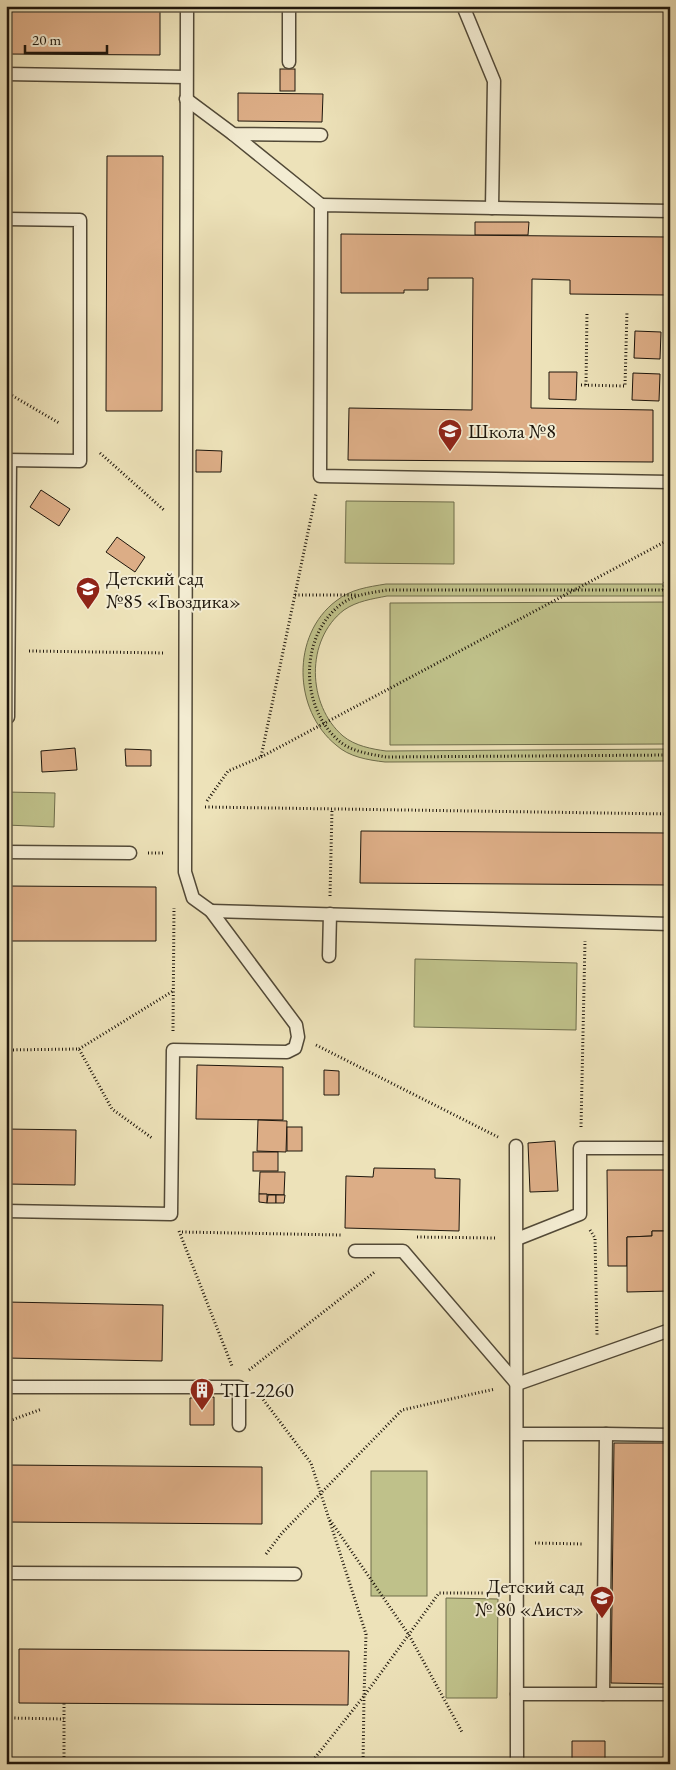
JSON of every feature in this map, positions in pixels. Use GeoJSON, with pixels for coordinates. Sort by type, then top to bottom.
{"type":"FeatureCollection","features":[{"type":"Feature","properties":{"kind":"lane"},"geometry":{"type":"LineString","coordinates":[[6,1212],[171,1214],[173,1050],[287,1052],[295,1048],[298,1037],[296,1025],[211,911],[193,898],[185,872],[187,6]]}},
{"type":"Feature","properties":{"kind":"lane"},"geometry":{"type":"LineString","coordinates":[[289,6],[289,62]]}},
{"type":"Feature","properties":{"kind":"lane"},"geometry":{"type":"LineString","coordinates":[[462,6],[494,81],[492,208]]}},
{"type":"Feature","properties":{"kind":"lane"},"geometry":{"type":"LineString","coordinates":[[6,74],[186,77]]}},
{"type":"Feature","properties":{"kind":"lane"},"geometry":{"type":"LineString","coordinates":[[186,99],[322,205],[670,211]]}},
{"type":"Feature","properties":{"kind":"lane"},"geometry":{"type":"LineString","coordinates":[[233,134],[321,135]]}},
{"type":"Feature","properties":{"kind":"lane"},"geometry":{"type":"LineString","coordinates":[[322,205],[320,476],[670,482]]}},
{"type":"Feature","properties":{"kind":"lane"},"geometry":{"type":"LineString","coordinates":[[6,218],[80,220],[80,461],[8,460],[9,651],[8,717],[6,717]]}},
{"type":"Feature","properties":{"kind":"lane"},"geometry":{"type":"LineString","coordinates":[[6,852],[130,853]]}},
{"type":"Feature","properties":{"kind":"lane"},"geometry":{"type":"LineString","coordinates":[[211,911],[670,924]]}},
{"type":"Feature","properties":{"kind":"lane"},"geometry":{"type":"LineString","coordinates":[[329,956],[330,914]]}},
{"type":"Feature","properties":{"kind":"lane"},"geometry":{"type":"LineString","coordinates":[[516,1146],[517,1764]]}},
{"type":"Feature","properties":{"kind":"lane"},"geometry":{"type":"LineString","coordinates":[[517,1239],[580,1214],[580,1148],[670,1148]]}},
{"type":"Feature","properties":{"kind":"lane"},"geometry":{"type":"LineString","coordinates":[[355,1250],[403,1251],[517,1384]]}},
{"type":"Feature","properties":{"kind":"lane"},"geometry":{"type":"LineString","coordinates":[[517,1384],[670,1330]]}},
{"type":"Feature","properties":{"kind":"lane"},"geometry":{"type":"LineString","coordinates":[[6,1386],[239,1387],[239,1425]]}},
{"type":"Feature","properties":{"kind":"lane"},"geometry":{"type":"LineString","coordinates":[[517,1434],[670,1435]]}},
{"type":"Feature","properties":{"kind":"lane"},"geometry":{"type":"LineString","coordinates":[[603,1694],[606,1434]]}},
{"type":"Feature","properties":{"kind":"lane"},"geometry":{"type":"LineString","coordinates":[[6,1573],[295,1574]]}},
{"type":"Feature","properties":{"kind":"lane"},"geometry":{"type":"LineString","coordinates":[[517,1694],[670,1694]]}},
{"type":"Feature","properties":{"kind":"path"},"geometry":{"type":"LineString","coordinates":[[586,385],[587,312]]}},
{"type":"Feature","properties":{"kind":"path"},"geometry":{"type":"LineString","coordinates":[[581,385],[625,386],[627,312]]}},
{"type":"Feature","properties":{"kind":"path"},"geometry":{"type":"LineString","coordinates":[[261,757],[320,476]]}},
{"type":"Feature","properties":{"kind":"path"},"geometry":{"type":"LineString","coordinates":[[670,539],[578,590],[261,757],[228,771],[203,807],[670,814]]}},
{"type":"Feature","properties":{"kind":"path"},"geometry":{"type":"LineString","coordinates":[[664,590],[670,560]]}},
{"type":"Feature","properties":{"kind":"path"},"geometry":{"type":"LineString","coordinates":[[295,595],[358,595],[387,590],[670,590]]}},
{"type":"Feature","properties":{"kind":"path"},"geometry":{"type":"LineString","coordinates":[[358,595],[340,605],[324,624],[313,648],[308,672],[312,698],[325,723],[339,741],[363,753],[386,757],[670,755]]}},
{"type":"Feature","properties":{"kind":"path"},"geometry":{"type":"LineString","coordinates":[[9,651],[186,654]]}},
{"type":"Feature","properties":{"kind":"path"},"geometry":{"type":"LineString","coordinates":[[330,914],[332,809]]}},
{"type":"Feature","properties":{"kind":"path"},"geometry":{"type":"LineString","coordinates":[[130,853],[185,853]]}},
{"type":"Feature","properties":{"kind":"path"},"geometry":{"type":"LineString","coordinates":[[173,1050],[174,901]]}},
{"type":"Feature","properties":{"kind":"path"},"geometry":{"type":"LineString","coordinates":[[581,1108],[585,921]]}},
{"type":"Feature","properties":{"kind":"path"},"geometry":{"type":"LineString","coordinates":[[6,1050],[79,1050],[174,991]]}},
{"type":"Feature","properties":{"kind":"path"},"geometry":{"type":"LineString","coordinates":[[296,1025],[314,1044],[516,1146]]}},
{"type":"Feature","properties":{"kind":"path"},"geometry":{"type":"LineString","coordinates":[[79,1050],[112,1109],[173,1153]]}},
{"type":"Feature","properties":{"kind":"path"},"geometry":{"type":"LineString","coordinates":[[171,1214],[230,1364],[239,1374],[239,1387]]}},
{"type":"Feature","properties":{"kind":"path"},"geometry":{"type":"LineString","coordinates":[[580,1214],[596,1238],[597,1356]]}},
{"type":"Feature","properties":{"kind":"path"},"geometry":{"type":"LineString","coordinates":[[239,1374],[244,1374],[403,1251]]}},
{"type":"Feature","properties":{"kind":"path"},"geometry":{"type":"LineString","coordinates":[[251,1574],[282,1533],[402,1410],[517,1384]]}},
{"type":"Feature","properties":{"kind":"path"},"geometry":{"type":"LineString","coordinates":[[256,1389],[311,1463],[366,1634],[363,1764]]}},
{"type":"Feature","properties":{"kind":"path"},"geometry":{"type":"LineString","coordinates":[[327,1516],[409,1635],[462,1732]]}},
{"type":"Feature","properties":{"kind":"path"},"geometry":{"type":"LineString","coordinates":[[517,1543],[604,1544]]}},
{"type":"Feature","properties":{"kind":"path"},"geometry":{"type":"LineString","coordinates":[[310,1764],[364,1696],[439,1593],[517,1594]]}},
{"type":"Feature","properties":{"kind":"path"},"geometry":{"type":"LineString","coordinates":[[64,1703],[64,1764]]}},
{"type":"Feature","properties":{"kind":"path"},"geometry":{"type":"LineString","coordinates":[[6,1712],[11,1718],[64,1719]]}},
{"type":"Feature","properties":{"kind":"green space"},"geometry":{"type":"Polygon","coordinates":[[[346,501],[454,502],[454,564],[345,563],[346,501]]]}},
{"type":"Feature","properties":{"kind":"green space"},"geometry":{"type":"Polygon","coordinates":[[[386,584],[670,584],[670,596],[387,596],[354,604],[344,610],[331,623],[322,638],[317,655],[315,673],[322,707],[331,723],[343,736],[364,746],[386,751],[670,749],[670,761],[385,762],[359,757],[341,749],[322,730],[312,713],[305,693],[303,673],[305,652],[311,633],[321,616],[336,601],[354,591],[386,584]]]}},
{"type":"Feature","properties":{"kind":"green space"},"geometry":{"type":"Polygon","coordinates":[[[670,602],[670,744],[390,745],[390,603],[670,602]]]}},
{"type":"Feature","properties":{"kind":"green space"},"geometry":{"type":"Polygon","coordinates":[[[6,792],[55,793],[54,827],[6,825],[6,792]]]}},
{"type":"Feature","properties":{"kind":"green space"},"geometry":{"type":"Polygon","coordinates":[[[415,959],[577,963],[576,1030],[414,1027],[415,959]]]}},
{"type":"Feature","properties":{"kind":"green space"},"geometry":{"type":"Polygon","coordinates":[[[371,1471],[427,1471],[427,1596],[371,1596],[371,1471]]]}},
{"type":"Feature","properties":{"kind":"green space"},"geometry":{"type":"Polygon","coordinates":[[[446,1598],[498,1599],[497,1698],[446,1698],[446,1598]]]}},
{"type":"Feature","properties":{"kind":"building"},"geometry":{"type":"Polygon","coordinates":[[[6,6],[160,6],[160,55],[6,54],[6,6]]]}},
{"type":"Feature","properties":{"kind":"building"},"geometry":{"type":"Polygon","coordinates":[[[280,69],[295,69],[295,91],[280,91],[280,69]]]}},
{"type":"Feature","properties":{"kind":"building"},"geometry":{"type":"Polygon","coordinates":[[[238,93],[323,94],[322,122],[238,121],[238,93]]]}},
{"type":"Feature","properties":{"kind":"building"},"geometry":{"type":"Polygon","coordinates":[[[107,156],[163,156],[162,411],[106,411],[107,156]]]}},
{"type":"Feature","properties":{"kind":"building"},"geometry":{"type":"Polygon","coordinates":[[[475,222],[529,222],[528,235],[475,235],[475,222]]]}},
{"type":"Feature","properties":{"kind":"building"},"geometry":{"type":"Polygon","coordinates":[[[341,234],[668,237],[667,295],[570,294],[570,280],[532,279],[531,408],[653,410],[653,462],[348,460],[349,408],[472,410],[473,278],[428,278],[428,290],[404,290],[404,293],[341,293],[341,234]]]}},
{"type":"Feature","properties":{"kind":"building"},"geometry":{"type":"Polygon","coordinates":[[[635,331],[661,332],[660,359],[634,358],[635,331]]]}},
{"type":"Feature","properties":{"kind":"building"},"geometry":{"type":"Polygon","coordinates":[[[549,372],[577,372],[576,400],[549,399],[549,372]]]}},
{"type":"Feature","properties":{"kind":"building"},"geometry":{"type":"Polygon","coordinates":[[[633,373],[660,374],[659,401],[632,400],[633,373]]]}},
{"type":"Feature","properties":{"kind":"building"},"geometry":{"type":"Polygon","coordinates":[[[196,450],[222,451],[221,472],[196,472],[196,450]]]}},
{"type":"Feature","properties":{"kind":"building"},"geometry":{"type":"Polygon","coordinates":[[[41,490],[70,509],[59,526],[30,507],[41,490]]]}},
{"type":"Feature","properties":{"kind":"building"},"geometry":{"type":"Polygon","coordinates":[[[117,537],[145,557],[135,572],[106,552],[117,537]]]}},
{"type":"Feature","properties":{"kind":"building"},"geometry":{"type":"Polygon","coordinates":[[[75,748],[77,770],[42,772],[41,751],[75,748]]]}},
{"type":"Feature","properties":{"kind":"building"},"geometry":{"type":"Polygon","coordinates":[[[125,749],[151,750],[151,766],[126,766],[125,749]]]}},
{"type":"Feature","properties":{"kind":"building"},"geometry":{"type":"Polygon","coordinates":[[[361,831],[670,833],[670,885],[360,883],[361,831]]]}},
{"type":"Feature","properties":{"kind":"building"},"geometry":{"type":"Polygon","coordinates":[[[6,886],[156,887],[156,941],[6,941],[6,886]]]}},
{"type":"Feature","properties":{"kind":"building"},"geometry":{"type":"Polygon","coordinates":[[[197,1065],[283,1067],[283,1120],[196,1119],[197,1065]]]}},
{"type":"Feature","properties":{"kind":"building"},"geometry":{"type":"Polygon","coordinates":[[[324,1070],[339,1071],[339,1095],[324,1095],[324,1070]]]}},
{"type":"Feature","properties":{"kind":"building"},"geometry":{"type":"Polygon","coordinates":[[[258,1120],[287,1121],[286,1152],[257,1151],[258,1120]]]}},
{"type":"Feature","properties":{"kind":"building"},"geometry":{"type":"Polygon","coordinates":[[[287,1127],[302,1127],[302,1151],[287,1151],[287,1127]]]}},
{"type":"Feature","properties":{"kind":"building"},"geometry":{"type":"Polygon","coordinates":[[[6,1129],[76,1130],[75,1185],[6,1184],[6,1129]]]}},
{"type":"Feature","properties":{"kind":"building"},"geometry":{"type":"Polygon","coordinates":[[[555,1141],[558,1191],[530,1192],[528,1143],[555,1141]]]}},
{"type":"Feature","properties":{"kind":"building"},"geometry":{"type":"Polygon","coordinates":[[[253,1152],[278,1152],[278,1171],[253,1171],[253,1152]]]}},
{"type":"Feature","properties":{"kind":"building"},"geometry":{"type":"Polygon","coordinates":[[[374,1168],[435,1169],[435,1178],[460,1179],[459,1231],[345,1228],[346,1176],[373,1177],[374,1168]]]}},
{"type":"Feature","properties":{"kind":"building"},"geometry":{"type":"Polygon","coordinates":[[[607,1170],[670,1170],[670,1231],[652,1231],[652,1236],[627,1237],[627,1266],[608,1266],[607,1170]]]}},
{"type":"Feature","properties":{"kind":"building"},"geometry":{"type":"Polygon","coordinates":[[[260,1172],[285,1172],[284,1195],[259,1194],[260,1172]]]}},
{"type":"Feature","properties":{"kind":"building"},"geometry":{"type":"Polygon","coordinates":[[[259,1194],[267,1194],[267,1203],[259,1202],[259,1194]]]}},
{"type":"Feature","properties":{"kind":"building"},"geometry":{"type":"Polygon","coordinates":[[[268,1195],[276,1195],[276,1203],[267,1203],[268,1195]]]}},
{"type":"Feature","properties":{"kind":"building"},"geometry":{"type":"Polygon","coordinates":[[[276,1195],[285,1195],[284,1203],[276,1203],[276,1195]]]}},
{"type":"Feature","properties":{"kind":"building"},"geometry":{"type":"Polygon","coordinates":[[[652,1231],[670,1231],[670,1291],[627,1292],[627,1237],[652,1236],[652,1231]]]}},
{"type":"Feature","properties":{"kind":"building"},"geometry":{"type":"Polygon","coordinates":[[[6,1302],[163,1305],[162,1361],[6,1358],[6,1302]]]}},
{"type":"Feature","properties":{"kind":"building","name":"ТП-2260"},"geometry":{"type":"Polygon","coordinates":[[[214,1397],[214,1425],[190,1425],[190,1398],[214,1397]]]}},
{"type":"Feature","properties":{"kind":"building"},"geometry":{"type":"Polygon","coordinates":[[[614,1443],[670,1443],[667,1684],[611,1683],[614,1443]]]}},
{"type":"Feature","properties":{"kind":"building"},"geometry":{"type":"Polygon","coordinates":[[[6,1465],[262,1467],[262,1524],[6,1522],[6,1465]]]}},
{"type":"Feature","properties":{"kind":"building"},"geometry":{"type":"Polygon","coordinates":[[[19,1649],[349,1651],[348,1705],[19,1703],[19,1649]]]}},
{"type":"Feature","properties":{"kind":"building"},"geometry":{"type":"Polygon","coordinates":[[[572,1741],[605,1741],[605,1761],[572,1760],[572,1741]]]}},
{"type":"Feature","properties":{"kind":"place","name":"Школа №8"},"geometry":{"type":"Point","coordinates":[450,452]}},
{"type":"Feature","properties":{"kind":"place","name":"Детский сад №85 «Гвоздика»"},"geometry":{"type":"Point","coordinates":[88,610]}},
{"type":"Feature","properties":{"kind":"place","name":"ТП-2260"},"geometry":{"type":"Point","coordinates":[202,1411]}},
{"type":"Feature","properties":{"kind":"place","name":"Детский сад № 80 «Аист»"},"geometry":{"type":"Point","coordinates":[602,1619]}}]}
